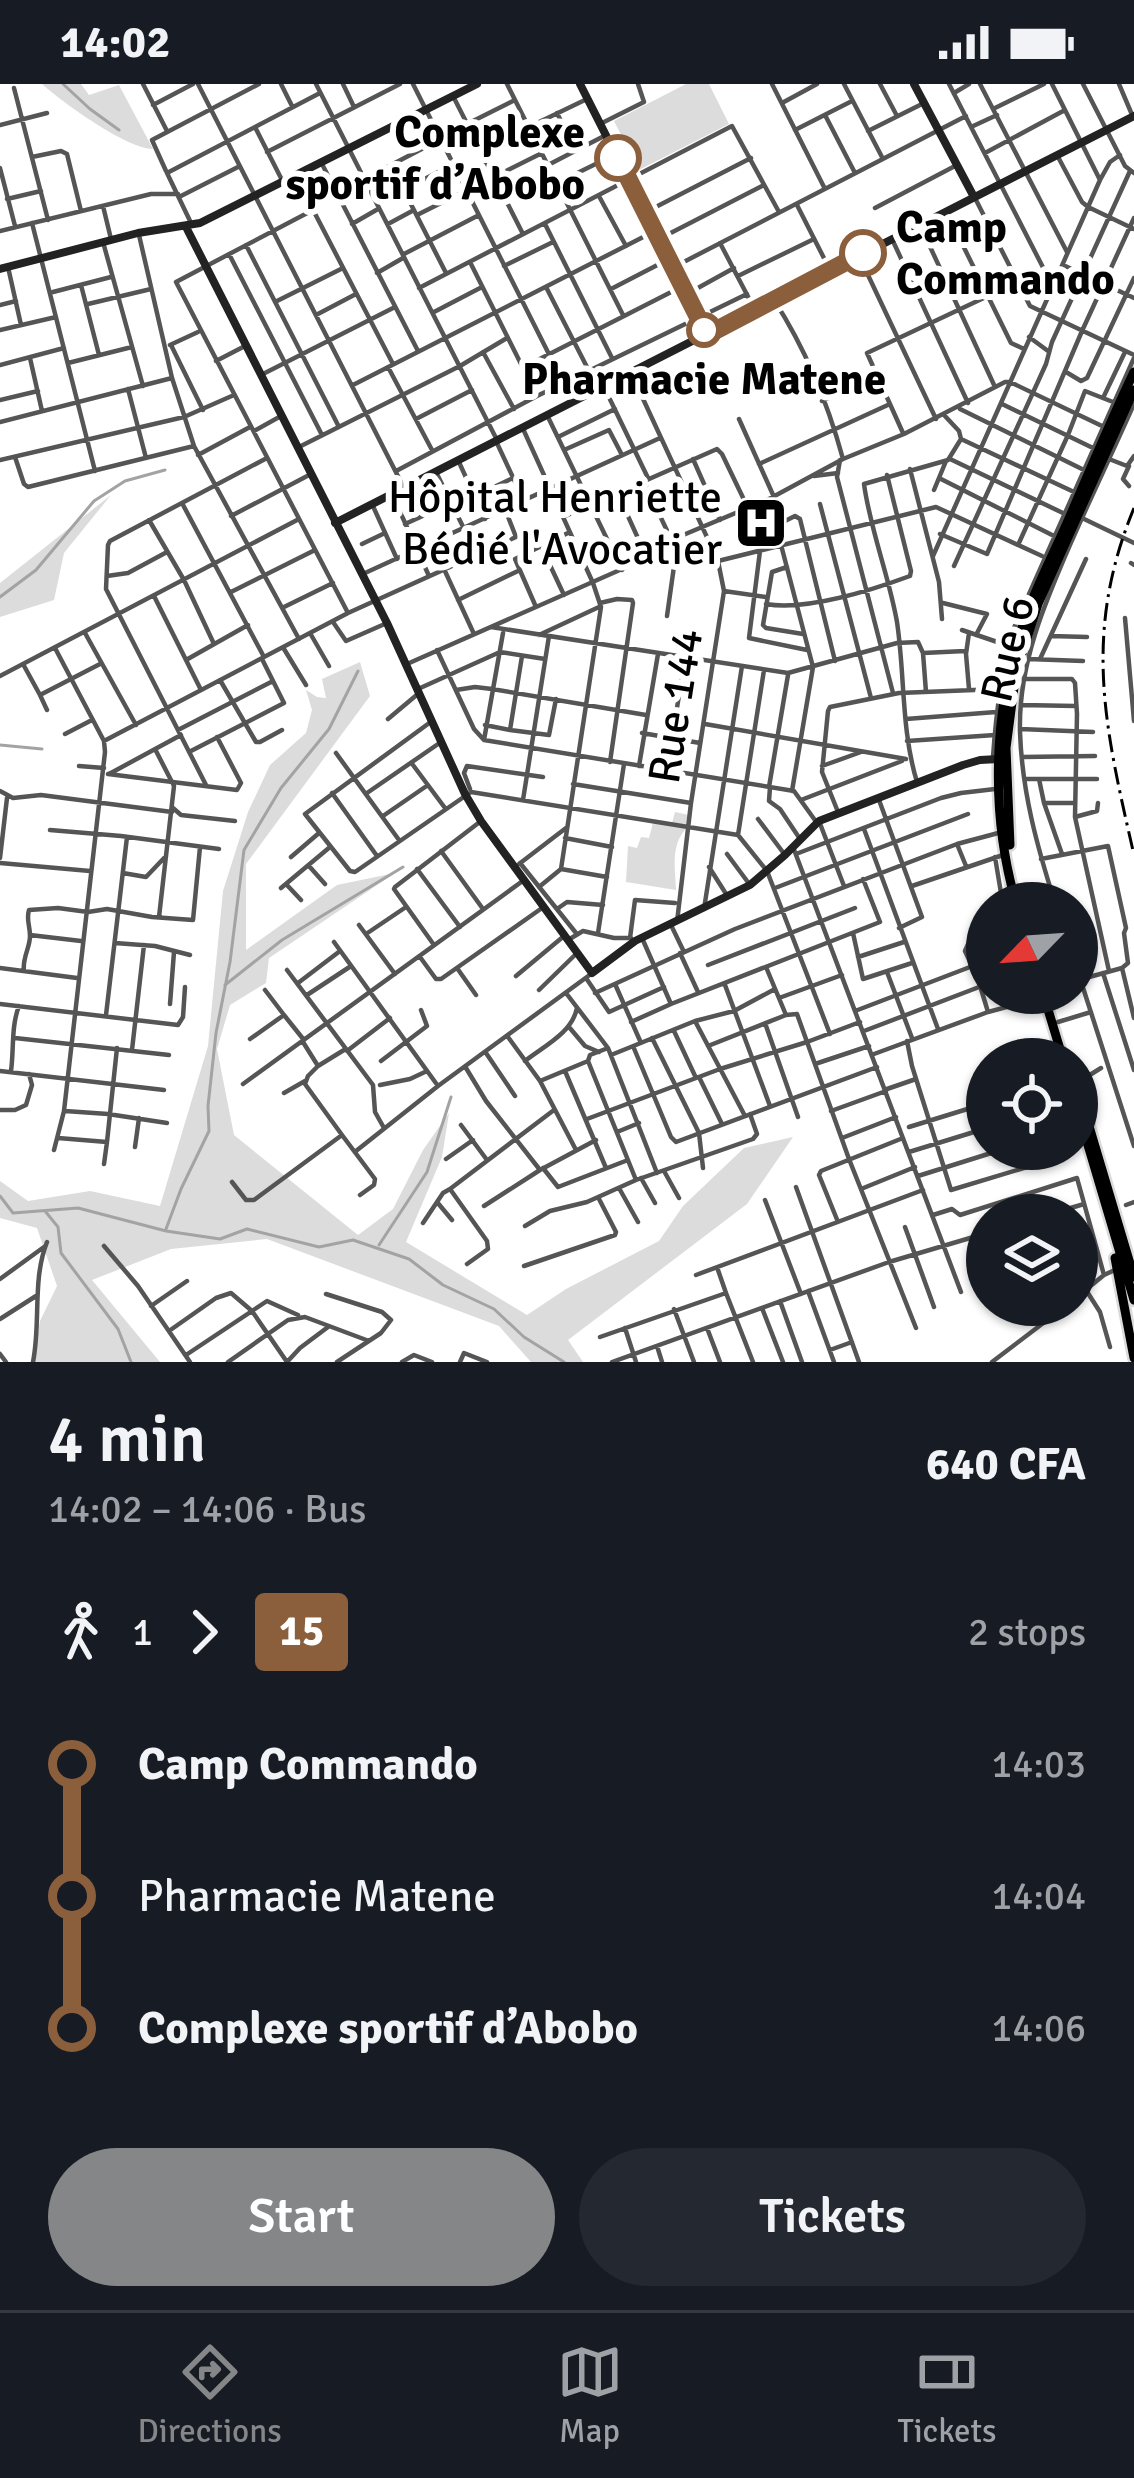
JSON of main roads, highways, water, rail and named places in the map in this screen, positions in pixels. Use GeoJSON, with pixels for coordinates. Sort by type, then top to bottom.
{"type":"FeatureCollection","features":[{"type":"Feature","properties":{"kind":"main road"},"geometry":{"type":"LineString","coordinates":[[1011,882],[1000,856],[996,759],[1005,689],[1024,623],[1134,372]]}},
{"type":"Feature","properties":{"kind":"main road"},"geometry":{"type":"LineString","coordinates":[[1015,882],[1006,809],[1006,748],[1010,702],[1026,634],[1134,389]]}},
{"type":"Feature","properties":{"kind":"main road"},"geometry":{"type":"LineString","coordinates":[[1098,1156],[1134,1277]]}},
{"type":"Feature","properties":{"kind":"main road"},"geometry":{"type":"LineString","coordinates":[[1093,1170],[1134,1300]]}},
{"type":"Feature","properties":{"kind":"main road"},"geometry":{"type":"LineString","coordinates":[[1112,1232],[1134,1358]]}},
{"type":"Feature","properties":{"kind":"main road"},"geometry":{"type":"LineString","coordinates":[[1125,1247],[1134,1267]]}},
{"type":"Feature","properties":{"kind":"waterway"},"geometry":{"type":"LineString","coordinates":[[63,84],[119,130]]}},
{"type":"Feature","properties":{"kind":"waterway"},"geometry":{"type":"LineString","coordinates":[[0,597],[36,570],[94,501],[125,481],[165,470]]}},
{"type":"Feature","properties":{"kind":"waterway"},"geometry":{"type":"LineString","coordinates":[[166,1229],[209,1131],[216,1033],[244,850],[281,788],[329,729],[358,671]]}},
{"type":"Feature","properties":{"kind":"waterway"},"geometry":{"type":"LineString","coordinates":[[0,745],[42,749]]}},
{"type":"Feature","properties":{"kind":"waterway"},"geometry":{"type":"LineString","coordinates":[[225,985],[282,940],[403,867]]}},
{"type":"Feature","properties":{"kind":"waterway"},"geometry":{"type":"LineString","coordinates":[[379,1245],[427,1172],[451,1097]]}},
{"type":"Feature","properties":{"kind":"waterway"},"geometry":{"type":"LineString","coordinates":[[0,1196],[13,1213],[78,1208],[166,1231],[220,1239],[247,1229],[319,1247],[353,1240],[409,1259],[443,1285],[494,1309],[524,1337],[564,1362]]}},
{"type":"Feature","properties":{"kind":"waterway"},"geometry":{"type":"LineString","coordinates":[[45,1211],[58,1227],[61,1253],[118,1329],[131,1362]]}},
{"type":"Feature","properties":{"kind":"railway"},"geometry":{"type":"LineString","coordinates":[[1134,508],[1118,554],[1104,640],[1108,723],[1134,855]]}},
{"type":"Feature","properties":{"kind":"place","name":"Complexe sportif d’Abobo"},"geometry":{"type":"Point","coordinates":[618,158]}},
{"type":"Feature","properties":{"kind":"place","name":"Camp Commando"},"geometry":{"type":"Point","coordinates":[863,253]}},
{"type":"Feature","properties":{"kind":"place","name":"Pharmacie Matene"},"geometry":{"type":"Point","coordinates":[704,330]}},
{"type":"Feature","properties":{"kind":"place","name":"Hôpital Henriette Bédié l'Avocatier"},"geometry":{"type":"Point","coordinates":[761,523]}}]}
